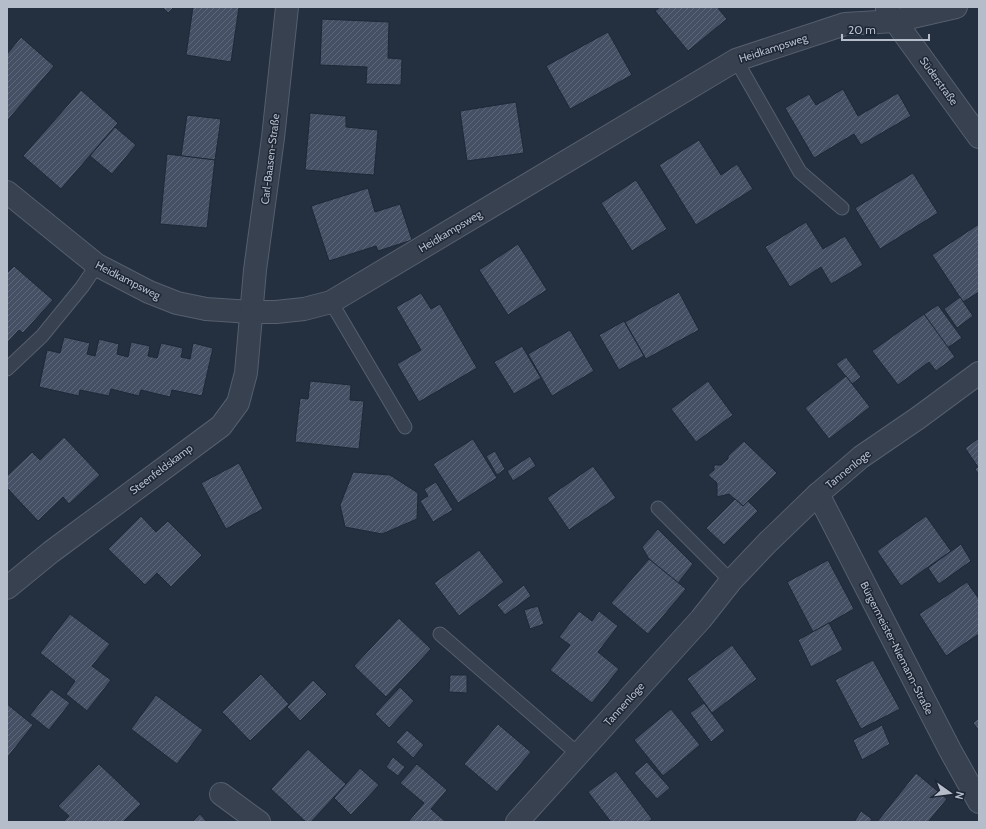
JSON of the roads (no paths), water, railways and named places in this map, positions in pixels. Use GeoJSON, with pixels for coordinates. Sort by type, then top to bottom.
{"type":"FeatureCollection","features":[{"type":"Feature","properties":{"kind":"street","name":"Carl-Baasen-Straße"},"geometry":{"type":"LineString","coordinates":[[251,312],[255,270],[273,138],[287,7]]}},
{"type":"Feature","properties":{"kind":"street","name":"Heidkampsweg"},"geometry":{"type":"LineString","coordinates":[[7,192],[97,265],[149,292],[177,303],[206,309],[251,312],[283,311],[304,308],[331,302],[736,60],[845,24],[889,14],[956,7]]}},
{"type":"Feature","properties":{"kind":"street","name":"Süderstraße"},"geometry":{"type":"LineString","coordinates":[[889,14],[979,137]]}},
{"type":"Feature","properties":{"kind":"street","name":"Steenfeldskamp"},"geometry":{"type":"LineString","coordinates":[[7,588],[51,552],[221,426],[238,403],[246,373],[251,312]]}},
{"type":"Feature","properties":{"kind":"street","name":"Tannenloge"},"geometry":{"type":"LineString","coordinates":[[517,822],[701,619],[732,581],[768,542],[818,494],[861,457],[918,418],[979,373]]}},
{"type":"Feature","properties":{"kind":"street","name":"Bürgermeister-Niemann-Straße"},"geometry":{"type":"LineString","coordinates":[[818,494],[950,750],[979,802]]}},
{"type":"Feature","properties":{"kind":"street"},"geometry":{"type":"LineString","coordinates":[[221,794],[259,822]]}},
{"type":"Feature","properties":{"kind":"lane"},"geometry":{"type":"LineString","coordinates":[[736,60],[800,172],[842,208]]}},
{"type":"Feature","properties":{"kind":"lane"},"geometry":{"type":"LineString","coordinates":[[7,369],[42,336],[82,287],[97,265]]}},
{"type":"Feature","properties":{"kind":"lane"},"geometry":{"type":"LineString","coordinates":[[331,302],[405,427]]}},
{"type":"Feature","properties":{"kind":"lane"},"geometry":{"type":"LineString","coordinates":[[658,508],[732,581]]}},
{"type":"Feature","properties":{"kind":"lane"},"geometry":{"type":"LineString","coordinates":[[440,634],[578,754]]}}]}
